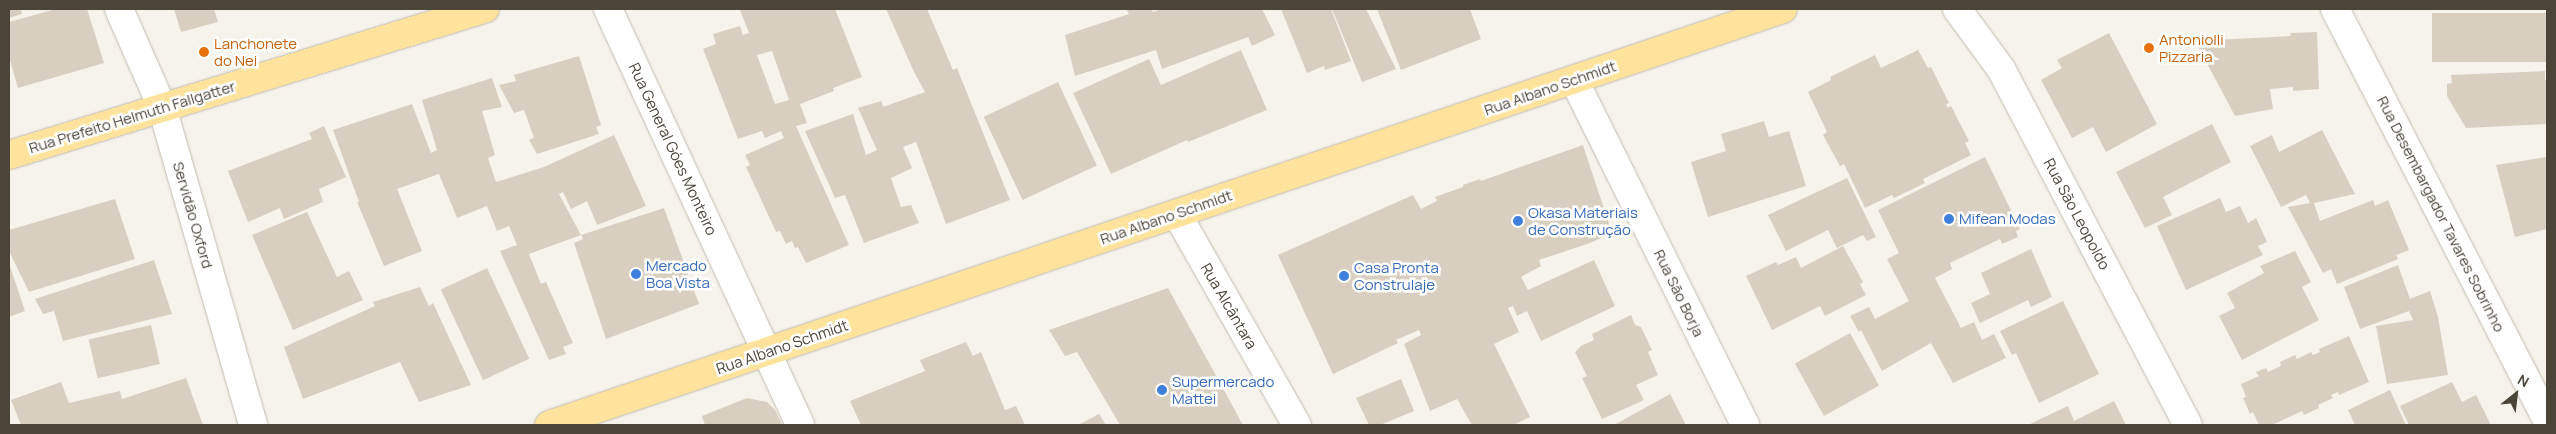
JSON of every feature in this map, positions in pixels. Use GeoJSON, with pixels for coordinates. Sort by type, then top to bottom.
{"type":"FeatureCollection","features":[{"type":"Feature","properties":{"kind":"main road","name":"Rua Prefeito Helmuth Fallgatter"},"geometry":{"type":"LineString","coordinates":[[9,155],[485,9]]}},
{"type":"Feature","properties":{"kind":"main road","name":"Rua Albano Schmidt"},"geometry":{"type":"LineString","coordinates":[[549,425],[1783,9]]}},
{"type":"Feature","properties":{"kind":"street","name":"Servidão Oxford"},"geometry":{"type":"LineString","coordinates":[[119,9],[162,107],[253,425]]}},
{"type":"Feature","properties":{"kind":"street","name":"Rua General Góes Monteiro"},"geometry":{"type":"LineString","coordinates":[[608,9],[800,425]]}},
{"type":"Feature","properties":{"kind":"street","name":"Rua São Leopoldo"},"geometry":{"type":"LineString","coordinates":[[1957,9],[2000,69],[2188,425]]}},
{"type":"Feature","properties":{"kind":"street","name":"Rua Desembargador Tavares Sobrinho"},"geometry":{"type":"LineString","coordinates":[[2335,9],[2547,419]]}},
{"type":"Feature","properties":{"kind":"street","name":"Rua São Borja"},"geometry":{"type":"LineString","coordinates":[[1574,80],[1745,425]]}},
{"type":"Feature","properties":{"kind":"street","name":"Rua Alcântara"},"geometry":{"type":"LineString","coordinates":[[1177,214],[1297,425]]}},
{"type":"Feature","properties":{"kind":"building"},"geometry":{"type":"Polygon","coordinates":[[[9,9],[21,9],[22,14],[9,18],[9,9]]]}},
{"type":"Feature","properties":{"kind":"building"},"geometry":{"type":"Polygon","coordinates":[[[56,9],[87,9],[104,63],[18,88],[9,57],[9,22],[56,9]]]}},
{"type":"Feature","properties":{"kind":"building"},"geometry":{"type":"Polygon","coordinates":[[[174,9],[214,9],[218,22],[181,32],[174,9]]]}},
{"type":"Feature","properties":{"kind":"building"},"geometry":{"type":"Polygon","coordinates":[[[835,9],[862,77],[833,88],[834,91],[800,104],[807,123],[796,126],[849,245],[806,263],[798,247],[795,248],[792,241],[786,244],[780,231],[776,232],[746,167],[750,165],[745,155],[784,138],[781,131],[765,138],[762,131],[738,139],[703,49],[716,44],[713,34],[740,26],[743,35],[749,33],[740,10],[835,9]],[[772,51],[757,55],[775,104],[789,100],[772,51]]]}},
{"type":"Feature","properties":{"kind":"building"},"geometry":{"type":"Polygon","coordinates":[[[886,9],[927,9],[953,70],[957,68],[1010,200],[946,224],[916,142],[903,147],[912,168],[891,178],[901,207],[911,205],[919,223],[864,243],[845,195],[835,198],[805,131],[853,114],[866,155],[877,150],[858,108],[881,101],[883,107],[925,92],[886,9]]]}},
{"type":"Feature","properties":{"kind":"building"},"geometry":{"type":"Polygon","coordinates":[[[1126,9],[1151,9],[1153,12],[1162,9],[1262,9],[1275,35],[1252,46],[1248,37],[1162,69],[1156,50],[1075,76],[1065,35],[1129,14],[1126,9]]]}},
{"type":"Feature","properties":{"kind":"building"},"geometry":{"type":"Polygon","coordinates":[[[1281,9],[1331,9],[1351,61],[1325,70],[1324,66],[1307,73],[1281,9]]]}},
{"type":"Feature","properties":{"kind":"building"},"geometry":{"type":"Polygon","coordinates":[[[1332,9],[1366,9],[1396,69],[1362,82],[1332,9]]]}},
{"type":"Feature","properties":{"kind":"building"},"geometry":{"type":"Polygon","coordinates":[[[1377,9],[1470,9],[1481,39],[1401,70],[1377,9]]]}},
{"type":"Feature","properties":{"kind":"building"},"geometry":{"type":"Polygon","coordinates":[[[2432,13],[2547,13],[2547,62],[2432,62],[2432,13]]]}},
{"type":"Feature","properties":{"kind":"building"},"geometry":{"type":"Polygon","coordinates":[[[2317,32],[2319,89],[2293,91],[2293,87],[2270,89],[2273,109],[2235,116],[2195,41],[2291,36],[2290,33],[2317,32]]]}},
{"type":"Feature","properties":{"kind":"building"},"geometry":{"type":"Polygon","coordinates":[[[2109,33],[2157,124],[2106,152],[2093,127],[2072,138],[2041,80],[2062,68],[2057,60],[2109,33]]]}},
{"type":"Feature","properties":{"kind":"building"},"geometry":{"type":"Polygon","coordinates":[[[1241,50],[1267,110],[1188,142],[1187,140],[1111,174],[1073,93],[1149,59],[1161,85],[1241,50]]]}},
{"type":"Feature","properties":{"kind":"building"},"geometry":{"type":"Polygon","coordinates":[[[1918,50],[1928,68],[1931,67],[1949,103],[1946,104],[1948,108],[1951,106],[1969,141],[1965,143],[1971,155],[1923,179],[1925,183],[1894,198],[1892,195],[1865,208],[1844,164],[1840,166],[1823,135],[1827,132],[1808,92],[1831,80],[1830,77],[1875,55],[1881,68],[1918,50]]]}},
{"type":"Feature","properties":{"kind":"building"},"geometry":{"type":"Polygon","coordinates":[[[579,56],[601,125],[596,127],[599,134],[537,154],[529,140],[534,138],[524,110],[514,113],[499,85],[516,81],[514,75],[579,56]]]}},
{"type":"Feature","properties":{"kind":"building"},"geometry":{"type":"Polygon","coordinates":[[[2545,71],[2545,80],[2547,80],[2547,124],[2466,128],[2447,96],[2447,84],[2452,83],[2451,75],[2545,71]]]}},
{"type":"Feature","properties":{"kind":"building"},"geometry":{"type":"Polygon","coordinates":[[[492,78],[502,107],[482,111],[495,155],[488,158],[496,182],[544,167],[614,135],[646,206],[597,225],[587,201],[571,209],[563,192],[559,194],[581,235],[529,254],[541,284],[546,282],[573,343],[563,347],[566,354],[549,360],[500,251],[517,245],[509,226],[497,231],[487,206],[457,218],[439,174],[397,189],[422,251],[384,266],[357,202],[359,202],[333,130],[412,104],[431,153],[437,150],[422,100],[492,78]]]}},
{"type":"Feature","properties":{"kind":"building"},"geometry":{"type":"Polygon","coordinates":[[[1058,82],[1097,165],[1023,200],[984,117],[1058,82]]]}},
{"type":"Feature","properties":{"kind":"building"},"geometry":{"type":"Polygon","coordinates":[[[1764,121],[1769,137],[1789,131],[1806,186],[1708,217],[1691,162],[1726,151],[1721,134],[1764,121]]]}},
{"type":"Feature","properties":{"kind":"building"},"geometry":{"type":"Polygon","coordinates":[[[2212,124],[2231,162],[2163,197],[2172,215],[2145,228],[2116,172],[2212,124]]]}},
{"type":"Feature","properties":{"kind":"building"},"geometry":{"type":"Polygon","coordinates":[[[324,126],[346,177],[319,189],[323,202],[284,219],[280,208],[248,222],[228,171],[312,139],[309,133],[324,126]]]}},
{"type":"Feature","properties":{"kind":"building"},"geometry":{"type":"Polygon","coordinates":[[[2322,130],[2355,194],[2314,203],[2320,221],[2373,200],[2375,206],[2388,200],[2409,250],[2396,255],[2398,259],[2337,284],[2331,269],[2323,273],[2288,207],[2310,203],[2306,195],[2281,207],[2250,146],[2272,135],[2279,152],[2322,130]]]}},
{"type":"Feature","properties":{"kind":"building"},"geometry":{"type":"Polygon","coordinates":[[[1583,145],[1612,233],[1590,243],[1539,260],[1541,266],[1521,277],[1528,290],[1594,260],[1615,306],[1541,341],[1527,311],[1517,316],[1513,306],[1508,308],[1519,332],[1494,344],[1530,417],[1513,425],[1472,425],[1457,399],[1430,411],[1404,344],[1421,335],[1419,330],[1396,340],[1398,343],[1333,374],[1278,255],[1413,195],[1421,209],[1437,201],[1435,197],[1463,187],[1463,185],[1480,179],[1481,181],[1583,145]]]}},
{"type":"Feature","properties":{"kind":"building"},"geometry":{"type":"Polygon","coordinates":[[[1985,157],[2020,229],[2016,231],[2018,237],[2002,244],[2000,239],[1950,263],[1952,269],[1935,278],[1961,328],[1974,322],[1982,340],[1994,334],[2006,358],[1953,383],[1931,343],[1882,371],[1861,330],[1859,332],[1850,316],[1869,307],[1875,319],[1909,301],[1887,259],[1899,253],[1878,210],[1985,157]]]}},
{"type":"Feature","properties":{"kind":"building"},"geometry":{"type":"Polygon","coordinates":[[[2547,157],[2547,229],[2515,237],[2496,165],[2547,157]]]}},
{"type":"Feature","properties":{"kind":"building"},"geometry":{"type":"Polygon","coordinates":[[[1847,178],[1876,237],[1867,241],[1863,235],[1837,248],[1828,230],[1786,251],[1768,215],[1847,178]]]}},
{"type":"Feature","properties":{"kind":"building"},"geometry":{"type":"Polygon","coordinates":[[[2220,198],[2226,212],[2240,206],[2248,223],[2256,218],[2267,242],[2258,246],[2263,255],[2186,290],[2157,226],[2220,198]]]}},
{"type":"Feature","properties":{"kind":"building"},"geometry":{"type":"Polygon","coordinates":[[[115,199],[135,259],[29,292],[9,251],[9,230],[115,199]]]}},
{"type":"Feature","properties":{"kind":"building","name":"Mercado Boa Vista"},"geometry":{"type":"Polygon","coordinates":[[[664,208],[699,304],[606,339],[574,243],[583,239],[581,235],[664,208]]]}},
{"type":"Feature","properties":{"kind":"building"},"geometry":{"type":"Polygon","coordinates":[[[307,212],[337,277],[349,271],[363,300],[293,330],[252,235],[307,212]]]}},
{"type":"Feature","properties":{"kind":"building"},"geometry":{"type":"Polygon","coordinates":[[[1843,246],[1863,282],[1860,284],[1866,295],[1825,316],[1820,306],[1772,330],[1746,276],[1776,262],[1778,265],[1796,257],[1801,268],[1843,246]]]}},
{"type":"Feature","properties":{"kind":"building"},"geometry":{"type":"Polygon","coordinates":[[[2031,249],[2052,297],[2031,307],[2028,300],[1980,323],[1971,303],[1990,294],[1981,273],[2031,249]]]}},
{"type":"Feature","properties":{"kind":"building"},"geometry":{"type":"Polygon","coordinates":[[[2295,251],[2311,282],[2302,287],[2319,320],[2242,360],[2219,316],[2235,308],[2227,293],[2264,273],[2260,266],[2295,251]]]}},
{"type":"Feature","properties":{"kind":"building"},"geometry":{"type":"Polygon","coordinates":[[[154,260],[172,314],[63,341],[54,311],[43,314],[35,299],[154,260]]]}},
{"type":"Feature","properties":{"kind":"building"},"geometry":{"type":"Polygon","coordinates":[[[9,263],[25,311],[9,317],[9,263]]]}},
{"type":"Feature","properties":{"kind":"building"},"geometry":{"type":"Polygon","coordinates":[[[2398,265],[2410,299],[2430,291],[2438,317],[2448,375],[2387,384],[2376,326],[2413,320],[2409,311],[2360,329],[2344,287],[2398,265]]]}},
{"type":"Feature","properties":{"kind":"building"},"geometry":{"type":"Polygon","coordinates":[[[487,268],[529,359],[483,380],[441,290],[487,268]]]}},
{"type":"Feature","properties":{"kind":"building"},"geometry":{"type":"Polygon","coordinates":[[[420,287],[429,306],[433,303],[471,385],[419,402],[400,362],[303,399],[284,347],[375,306],[373,302],[420,287]]]}},
{"type":"Feature","properties":{"kind":"building","name":"Supermercado Mattei"},"geometry":{"type":"Polygon","coordinates":[[[1168,288],[1243,425],[1120,425],[1077,352],[1065,356],[1049,330],[1168,288]]]}},
{"type":"Feature","properties":{"kind":"building"},"geometry":{"type":"Polygon","coordinates":[[[2063,301],[2099,374],[2039,403],[2016,353],[2012,355],[2000,331],[2063,301]]]}},
{"type":"Feature","properties":{"kind":"building"},"geometry":{"type":"Polygon","coordinates":[[[1631,315],[1635,325],[1641,327],[1652,350],[1648,352],[1658,375],[1636,385],[1644,400],[1602,419],[1582,378],[1587,376],[1575,352],[1581,346],[1594,340],[1592,334],[1631,315]]]}},
{"type":"Feature","properties":{"kind":"building"},"geometry":{"type":"Polygon","coordinates":[[[151,325],[160,364],[98,378],[89,339],[151,325]]]}},
{"type":"Feature","properties":{"kind":"building"},"geometry":{"type":"Polygon","coordinates":[[[1850,333],[1879,385],[1824,416],[1795,364],[1850,333]]]}},
{"type":"Feature","properties":{"kind":"building"},"geometry":{"type":"Polygon","coordinates":[[[2349,336],[2369,382],[2339,395],[2338,392],[2331,395],[2333,398],[2318,405],[2319,408],[2304,415],[2302,411],[2272,425],[2259,425],[2253,412],[2250,414],[2243,398],[2246,397],[2241,384],[2259,376],[2256,372],[2266,368],[2268,372],[2281,366],[2280,362],[2295,355],[2297,359],[2311,352],[2313,355],[2320,352],[2319,349],[2349,336]]]}},
{"type":"Feature","properties":{"kind":"building"},"geometry":{"type":"Polygon","coordinates":[[[966,342],[973,356],[981,352],[1005,410],[1016,406],[1025,425],[861,425],[850,401],[925,371],[920,360],[966,342]]]}},
{"type":"Feature","properties":{"kind":"building"},"geometry":{"type":"Polygon","coordinates":[[[186,378],[203,425],[21,425],[11,400],[61,382],[69,403],[120,391],[122,399],[186,378]]]}},
{"type":"Feature","properties":{"kind":"building"},"geometry":{"type":"Polygon","coordinates":[[[1401,379],[1414,411],[1380,425],[1369,425],[1356,398],[1401,379]]]}},
{"type":"Feature","properties":{"kind":"building"},"geometry":{"type":"Polygon","coordinates":[[[2452,382],[2462,402],[2476,395],[2491,425],[2409,425],[2400,406],[2452,382]]]}},
{"type":"Feature","properties":{"kind":"building"},"geometry":{"type":"Polygon","coordinates":[[[2390,390],[2406,425],[2355,425],[2348,410],[2390,390]]]}},
{"type":"Feature","properties":{"kind":"building"},"geometry":{"type":"Polygon","coordinates":[[[1670,394],[1686,425],[1614,425],[1670,394]]]}},
{"type":"Feature","properties":{"kind":"building"},"geometry":{"type":"Polygon","coordinates":[[[747,398],[767,402],[775,410],[782,425],[705,425],[702,416],[747,398]]]}},
{"type":"Feature","properties":{"kind":"building"},"geometry":{"type":"Polygon","coordinates":[[[2114,401],[2126,425],[2028,425],[2068,406],[2074,421],[2114,401]]]}},
{"type":"Feature","properties":{"kind":"building"},"geometry":{"type":"Polygon","coordinates":[[[1099,414],[1106,425],[1078,425],[1099,414]]]}},
{"type":"Feature","properties":{"kind":"place","name":"Antoniolli Pizzaria"},"geometry":{"type":"Point","coordinates":[2149,48]}},
{"type":"Feature","properties":{"kind":"place","name":"Lanchonete do Nei"},"geometry":{"type":"Point","coordinates":[204,52]}},
{"type":"Feature","properties":{"kind":"place","name":"Mifean Modas"},"geometry":{"type":"Point","coordinates":[1949,219]}},
{"type":"Feature","properties":{"kind":"place","name":"Okasa Materiais de Construção"},"geometry":{"type":"Point","coordinates":[1518,221]}},
{"type":"Feature","properties":{"kind":"place","name":"Mercado Boa Vista"},"geometry":{"type":"Point","coordinates":[636,274]}},
{"type":"Feature","properties":{"kind":"place","name":"Casa Pronta Construlaje"},"geometry":{"type":"Point","coordinates":[1344,276]}},
{"type":"Feature","properties":{"kind":"place","name":"Supermercado Mattei"},"geometry":{"type":"Point","coordinates":[1162,390]}}]}
